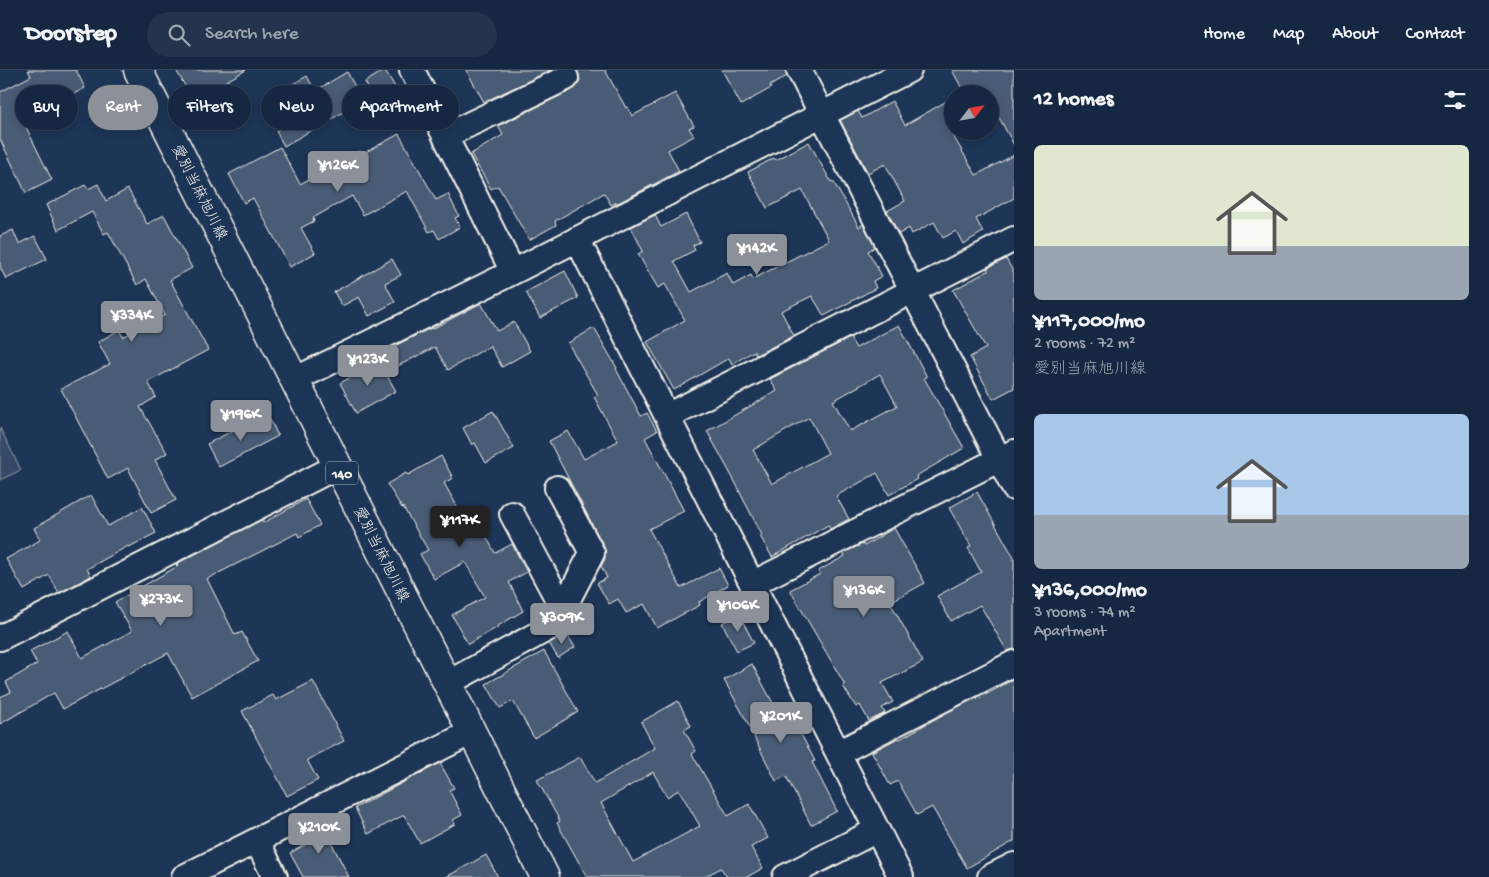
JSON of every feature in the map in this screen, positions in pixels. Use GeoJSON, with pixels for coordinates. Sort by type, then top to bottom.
{"type":"FeatureCollection","features":[{"type":"Feature","properties":{"kind":"main road","name":"愛別当麻旭川線"},"geometry":{"type":"LineString","coordinates":[[138,70],[546,877]]}},
{"type":"Feature","properties":{"kind":"street"},"geometry":{"type":"LineString","coordinates":[[412,70],[513,272]]}},
{"type":"Feature","properties":{"kind":"street"},"geometry":{"type":"LineString","coordinates":[[799,70],[912,291],[1007,455],[1014,488]]}},
{"type":"Feature","properties":{"kind":"street"},"geometry":{"type":"LineString","coordinates":[[294,380],[513,272],[909,70]]}},
{"type":"Feature","properties":{"kind":"street"},"geometry":{"type":"LineString","coordinates":[[445,136],[566,78]]}},
{"type":"Feature","properties":{"kind":"street"},"geometry":{"type":"LineString","coordinates":[[577,239],[902,877]]}},
{"type":"Feature","properties":{"kind":"street"},"geometry":{"type":"LineString","coordinates":[[667,416],[1014,239]]}},
{"type":"Feature","properties":{"kind":"street"},"geometry":{"type":"LineString","coordinates":[[752,584],[1007,455]]}},
{"type":"Feature","properties":{"kind":"street"},"geometry":{"type":"LineString","coordinates":[[0,638],[338,466]]}},
{"type":"Feature","properties":{"kind":"street"},"geometry":{"type":"LineString","coordinates":[[448,683],[558,623],[563,609],[592,553],[557,488]]}},
{"type":"Feature","properties":{"kind":"street"},"geometry":{"type":"LineString","coordinates":[[512,514],[563,609]]}},
{"type":"Feature","properties":{"kind":"street"},"geometry":{"type":"LineString","coordinates":[[838,752],[1014,663]]}},
{"type":"Feature","properties":{"kind":"street"},"geometry":{"type":"LineString","coordinates":[[184,877],[472,732]]}},
{"type":"Feature","properties":{"kind":"street"},"geometry":{"type":"LineString","coordinates":[[785,877],[877,830]]}},
{"type":"Feature","properties":{"kind":"street"},"geometry":{"type":"LineString","coordinates":[[256,841],[275,877]]}},
{"type":"Feature","properties":{"kind":"street"},"geometry":{"type":"LineString","coordinates":[[990,877],[1014,865]]}},
{"type":"Feature","properties":{"kind":"shaded area"},"geometry":{"type":"Polygon","coordinates":[[[0,428],[21,470],[0,480],[0,428]]]}},
{"type":"Feature","properties":{"kind":"building"},"geometry":{"type":"Polygon","coordinates":[[[28,70],[76,70],[85,88],[78,92],[78,85],[15,85],[15,130],[27,130],[52,180],[26,193],[0,139],[0,92],[31,76],[28,70]]]}},
{"type":"Feature","properties":{"kind":"building"},"geometry":{"type":"Polygon","coordinates":[[[176,70],[246,70],[220,85],[184,85],[176,70]]]}},
{"type":"Feature","properties":{"kind":"building"},"geometry":{"type":"Polygon","coordinates":[[[385,70],[394,85],[367,85],[365,82],[385,70]]]}},
{"type":"Feature","properties":{"kind":"building"},"geometry":{"type":"Polygon","coordinates":[[[466,70],[551,70],[484,102],[466,70]]]}},
{"type":"Feature","properties":{"kind":"building"},"geometry":{"type":"Polygon","coordinates":[[[577,70],[605,70],[632,116],[675,93],[694,126],[689,128],[694,136],[668,150],[679,171],[618,203],[611,205],[604,193],[555,221],[556,225],[529,240],[498,186],[491,189],[471,154],[503,135],[498,126],[572,90],[580,80],[577,70]]]}},
{"type":"Feature","properties":{"kind":"building"},"geometry":{"type":"Polygon","coordinates":[[[722,70],[785,70],[787,76],[770,86],[771,88],[741,105],[722,70]]]}},
{"type":"Feature","properties":{"kind":"building"},"geometry":{"type":"Polygon","coordinates":[[[952,70],[1014,70],[1014,145],[999,118],[999,85],[960,85],[952,70]]]}},
{"type":"Feature","properties":{"kind":"building"},"geometry":{"type":"Polygon","coordinates":[[[347,72],[354,85],[342,85],[342,113],[332,119],[332,85],[325,85],[347,72]]]}},
{"type":"Feature","properties":{"kind":"building"},"geometry":{"type":"Polygon","coordinates":[[[307,76],[312,85],[291,85],[307,76]]]}},
{"type":"Feature","properties":{"kind":"building"},"geometry":{"type":"Polygon","coordinates":[[[892,101],[905,125],[944,103],[944,140],[956,140],[976,175],[1014,155],[1014,198],[976,219],[983,232],[963,244],[956,231],[943,238],[934,222],[912,234],[909,228],[899,234],[887,211],[905,201],[885,164],[868,173],[840,120],[858,111],[862,118],[892,101]]]}},
{"type":"Feature","properties":{"kind":"building"},"geometry":{"type":"Polygon","coordinates":[[[278,130],[312,130],[284,146],[276,131],[278,130]]]}},
{"type":"Feature","properties":{"kind":"building"},"geometry":{"type":"Polygon","coordinates":[[[399,134],[436,200],[448,194],[459,216],[455,218],[460,227],[439,239],[434,230],[429,232],[407,191],[363,215],[352,196],[313,218],[314,221],[301,228],[315,253],[290,267],[253,198],[244,203],[229,174],[280,147],[300,184],[360,151],[362,154],[399,134]]]}},
{"type":"Feature","properties":{"kind":"building"},"geometry":{"type":"Polygon","coordinates":[[[809,142],[859,227],[863,224],[875,247],[868,251],[882,276],[873,281],[876,288],[824,316],[812,296],[781,311],[794,336],[756,355],[754,351],[732,364],[729,358],[674,390],[647,342],[685,320],[665,284],[658,288],[638,254],[643,251],[631,227],[655,215],[661,227],[686,214],[700,242],[693,245],[695,250],[674,261],[691,292],[727,273],[733,285],[751,275],[753,279],[829,240],[802,190],[767,208],[748,172],[774,158],[776,160],[809,142]]]}},
{"type":"Feature","properties":{"kind":"building"},"geometry":{"type":"Polygon","coordinates":[[[98,184],[106,201],[128,189],[147,224],[164,215],[192,268],[170,280],[208,350],[148,382],[156,397],[140,407],[167,453],[155,460],[176,500],[151,513],[128,468],[108,479],[61,389],[110,364],[98,342],[119,330],[123,337],[165,315],[146,279],[137,285],[108,232],[104,234],[92,212],[58,230],[46,205],[85,185],[88,189],[98,184]]]}},
{"type":"Feature","properties":{"kind":"building"},"geometry":{"type":"Polygon","coordinates":[[[13,230],[19,244],[35,236],[47,259],[6,279],[0,267],[0,236],[13,230]]]}},
{"type":"Feature","properties":{"kind":"building"},"geometry":{"type":"Polygon","coordinates":[[[392,259],[401,275],[385,283],[395,302],[369,316],[359,297],[342,306],[334,292],[392,259]]]}},
{"type":"Feature","properties":{"kind":"building"},"geometry":{"type":"Polygon","coordinates":[[[1006,259],[1014,273],[1014,388],[993,399],[970,357],[986,348],[953,290],[988,271],[987,268],[1006,259]]]}},
{"type":"Feature","properties":{"kind":"building"},"geometry":{"type":"Polygon","coordinates":[[[565,271],[578,298],[540,318],[526,292],[565,271]]]}},
{"type":"Feature","properties":{"kind":"building"},"geometry":{"type":"Polygon","coordinates":[[[481,303],[497,331],[514,322],[530,351],[502,367],[490,346],[448,370],[435,347],[388,371],[378,354],[432,329],[481,303]]]}},
{"type":"Feature","properties":{"kind":"building"},"geometry":{"type":"Polygon","coordinates":[[[899,325],[927,377],[924,378],[964,448],[916,476],[917,479],[889,495],[877,473],[836,496],[849,519],[830,529],[828,525],[772,557],[760,536],[762,535],[740,491],[707,431],[777,391],[770,379],[850,338],[856,348],[899,325]],[[880,374],[833,401],[850,431],[897,406],[880,374]],[[809,417],[753,450],[772,484],[828,453],[809,417]]]}},
{"type":"Feature","properties":{"kind":"building"},"geometry":{"type":"Polygon","coordinates":[[[594,328],[641,416],[647,413],[657,431],[645,438],[684,511],[649,529],[681,588],[719,568],[728,585],[699,602],[700,605],[657,628],[644,604],[626,613],[618,599],[609,604],[597,583],[607,578],[601,566],[605,559],[604,547],[549,441],[568,431],[584,459],[618,441],[594,397],[598,395],[568,343],[594,328]]]}},
{"type":"Feature","properties":{"kind":"building"},"geometry":{"type":"Polygon","coordinates":[[[379,362],[396,391],[356,413],[340,383],[379,362]]]}},
{"type":"Feature","properties":{"kind":"building"},"geometry":{"type":"Polygon","coordinates":[[[493,411],[514,448],[486,463],[475,443],[472,445],[463,428],[493,411]]]}},
{"type":"Feature","properties":{"kind":"building"},"geometry":{"type":"Polygon","coordinates":[[[270,419],[278,436],[219,467],[207,444],[247,423],[250,429],[270,419]]]}},
{"type":"Feature","properties":{"kind":"building"},"geometry":{"type":"Polygon","coordinates":[[[441,456],[453,478],[444,483],[467,524],[477,519],[495,553],[512,544],[527,572],[509,582],[523,611],[468,644],[452,615],[485,597],[465,562],[434,579],[420,554],[428,550],[387,484],[406,473],[408,475],[441,456]]]}},
{"type":"Feature","properties":{"kind":"building"},"geometry":{"type":"Polygon","coordinates":[[[977,492],[1014,558],[1014,649],[1007,651],[980,605],[951,621],[937,596],[981,572],[968,548],[971,546],[949,508],[977,492]]]}},
{"type":"Feature","properties":{"kind":"building"},"geometry":{"type":"Polygon","coordinates":[[[91,495],[108,526],[142,507],[156,533],[87,569],[91,576],[59,593],[49,575],[24,590],[6,559],[40,540],[34,528],[91,495]]]}},
{"type":"Feature","properties":{"kind":"building"},"geometry":{"type":"Polygon","coordinates":[[[306,499],[320,525],[299,537],[297,533],[207,579],[235,635],[242,632],[258,661],[192,697],[168,653],[63,709],[54,693],[0,724],[0,697],[11,692],[6,682],[37,664],[30,651],[68,631],[82,658],[132,631],[115,602],[178,566],[176,564],[261,520],[263,523],[306,499]]]}},
{"type":"Feature","properties":{"kind":"building"},"geometry":{"type":"Polygon","coordinates":[[[894,528],[925,583],[890,602],[923,662],[882,683],[893,702],[882,708],[885,713],[869,721],[860,705],[856,707],[843,686],[845,685],[790,590],[820,574],[818,571],[845,556],[843,553],[863,544],[864,546],[894,528]]]}},
{"type":"Feature","properties":{"kind":"building"},"geometry":{"type":"Polygon","coordinates":[[[739,614],[754,643],[737,651],[722,623],[739,614]]]}},
{"type":"Feature","properties":{"kind":"building"},"geometry":{"type":"Polygon","coordinates":[[[566,633],[575,647],[558,658],[549,643],[566,633]]]}},
{"type":"Feature","properties":{"kind":"building"},"geometry":{"type":"Polygon","coordinates":[[[544,651],[578,712],[534,738],[513,701],[500,708],[486,684],[544,651]]]}},
{"type":"Feature","properties":{"kind":"building"},"geometry":{"type":"Polygon","coordinates":[[[752,664],[783,722],[792,717],[815,761],[812,762],[837,811],[811,825],[786,776],[776,781],[755,736],[724,680],[752,664]]]}},
{"type":"Feature","properties":{"kind":"building"},"geometry":{"type":"Polygon","coordinates":[[[1014,679],[1014,841],[967,868],[932,807],[917,815],[898,781],[890,785],[872,752],[1014,679]]]}},
{"type":"Feature","properties":{"kind":"building"},"geometry":{"type":"Polygon","coordinates":[[[313,681],[344,741],[307,760],[318,780],[287,796],[242,711],[273,695],[276,700],[313,681]]]}},
{"type":"Feature","properties":{"kind":"building"},"geometry":{"type":"Polygon","coordinates":[[[678,701],[691,726],[684,730],[696,751],[692,754],[728,816],[749,804],[768,838],[751,847],[763,868],[747,877],[727,877],[721,868],[704,877],[587,877],[557,823],[560,821],[537,780],[580,757],[595,783],[655,748],[641,722],[678,701]],[[653,772],[601,803],[633,862],[700,826],[679,790],[667,797],[653,772]]]}},
{"type":"Feature","properties":{"kind":"building"},"geometry":{"type":"Polygon","coordinates":[[[440,763],[454,788],[449,790],[462,815],[453,820],[455,824],[420,843],[404,815],[368,834],[355,808],[440,763]]]}},
{"type":"Feature","properties":{"kind":"building"},"geometry":{"type":"Polygon","coordinates":[[[327,821],[335,837],[330,840],[349,877],[303,877],[290,853],[310,842],[305,833],[327,821]]]}},
{"type":"Feature","properties":{"kind":"building"},"geometry":{"type":"Polygon","coordinates":[[[486,855],[498,877],[446,877],[486,855]]]}}]}
